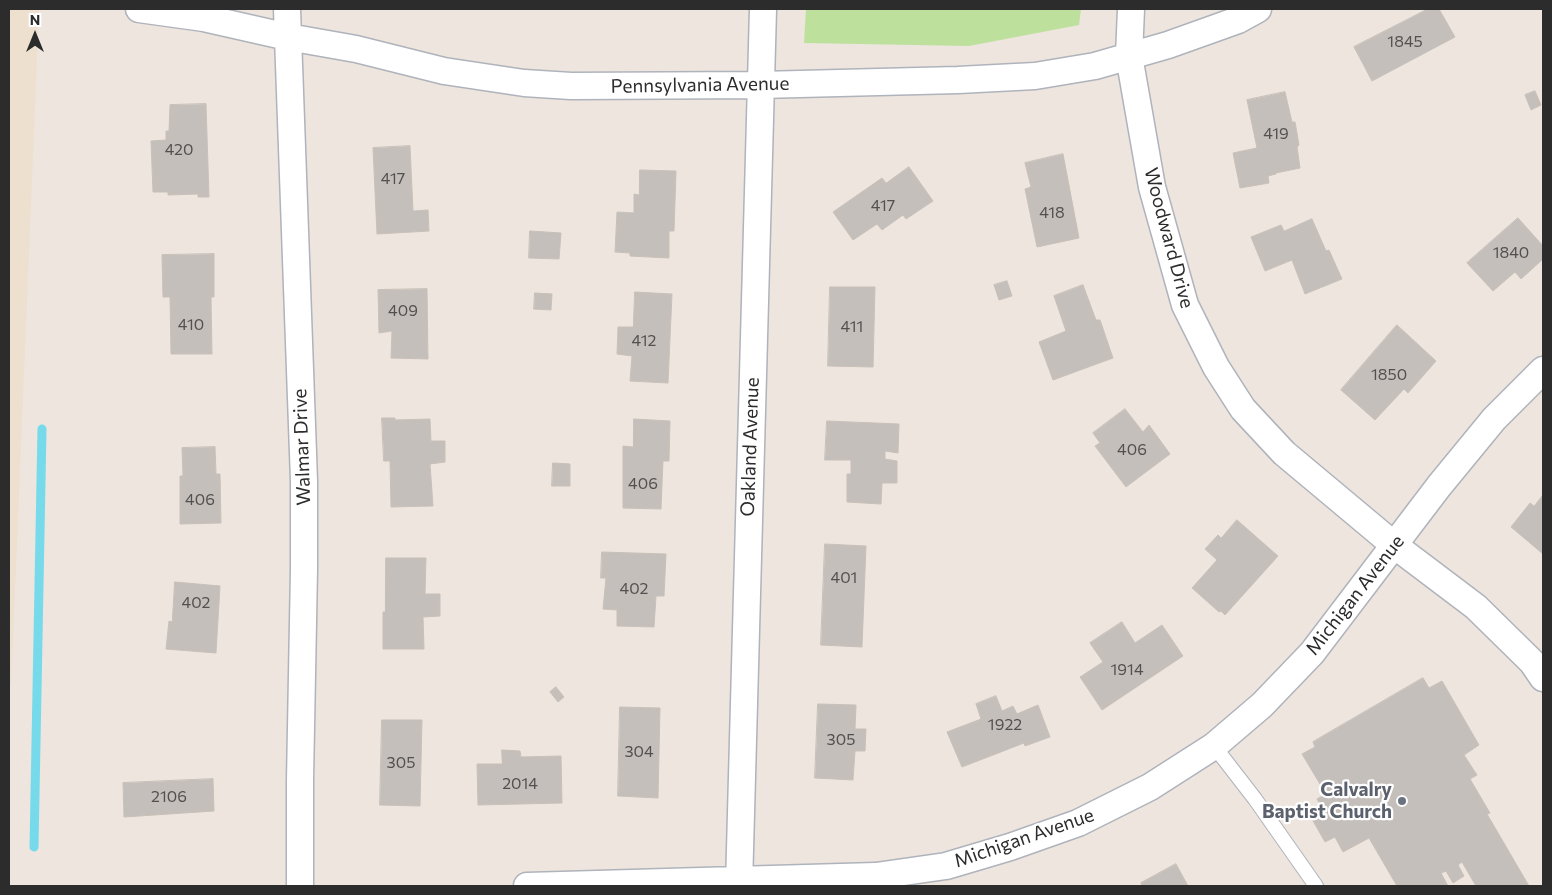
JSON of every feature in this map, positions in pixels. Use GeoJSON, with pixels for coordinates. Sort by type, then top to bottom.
{"type":"FeatureCollection","features":[{"type":"Feature","properties":{"kind":"street","name":"Pennsylvania Avenue"},"geometry":{"type":"LineString","coordinates":[[139,9],[204,18],[288,37],[356,49],[444,71],[524,83],[571,86],[760,85],[1035,76],[1095,66],[1168,45],[1238,20],[1258,9]]}},
{"type":"Feature","properties":{"kind":"street","name":"Walmar Drive"},"geometry":{"type":"LineString","coordinates":[[287,9],[304,481],[300,886]]}},
{"type":"Feature","properties":{"kind":"street","name":"Oakland Avenue"},"geometry":{"type":"LineString","coordinates":[[739,883],[763,9]]}},
{"type":"Feature","properties":{"kind":"street","name":"Woodward Drive"},"geometry":{"type":"LineString","coordinates":[[1132,9],[1129,56],[1152,188],[1185,305],[1216,367],[1243,409],[1284,453],[1394,545],[1476,607],[1532,662],[1543,678]]}},
{"type":"Feature","properties":{"kind":"street","name":"Michigan Avenue"},"geometry":{"type":"LineString","coordinates":[[527,886],[739,883],[876,876],[946,866],[1010,848],[1078,823],[1150,787],[1214,746],[1262,705],[1312,653],[1439,486],[1494,419],[1543,370]]}},
{"type":"Feature","properties":{"kind":"lane"},"geometry":{"type":"LineString","coordinates":[[1214,746],[1255,799],[1316,886]]}},
{"type":"Feature","properties":{"kind":"shaded area"},"geometry":{"type":"Polygon","coordinates":[[[9,9],[39,9],[11,685],[9,685],[9,9]]]}},
{"type":"Feature","properties":{"kind":"green space"},"geometry":{"type":"Polygon","coordinates":[[[806,9],[1081,9],[1079,25],[969,46],[804,43],[806,9]]]}},
{"type":"Feature","properties":{"kind":"building"},"geometry":{"type":"Polygon","coordinates":[[[1428,9],[1439,9],[1455,37],[1372,81],[1354,47],[1428,9]]]}},
{"type":"Feature","properties":{"kind":"building"},"geometry":{"type":"Polygon","coordinates":[[[1535,91],[1541,105],[1531,110],[1525,95],[1535,91]]]}},
{"type":"Feature","properties":{"kind":"building"},"geometry":{"type":"Polygon","coordinates":[[[1285,92],[1292,122],[1295,122],[1300,168],[1268,176],[1269,183],[1240,188],[1233,153],[1257,148],[1247,100],[1285,92]]]}},
{"type":"Feature","properties":{"kind":"building"},"geometry":{"type":"Polygon","coordinates":[[[206,104],[209,197],[198,197],[198,194],[168,195],[168,192],[153,192],[151,141],[166,140],[166,131],[169,131],[170,105],[206,104]]]}},
{"type":"Feature","properties":{"kind":"building"},"geometry":{"type":"Polygon","coordinates":[[[410,146],[413,211],[428,210],[429,231],[377,234],[373,148],[410,146]]]}},
{"type":"Feature","properties":{"kind":"building"},"geometry":{"type":"Polygon","coordinates":[[[1063,154],[1079,238],[1037,247],[1025,189],[1031,187],[1025,163],[1063,154]]]}},
{"type":"Feature","properties":{"kind":"building"},"geometry":{"type":"Polygon","coordinates":[[[909,167],[933,201],[906,219],[903,215],[882,230],[877,224],[853,240],[833,212],[882,178],[886,183],[909,167]]]}},
{"type":"Feature","properties":{"kind":"building"},"geometry":{"type":"Polygon","coordinates":[[[640,170],[676,171],[674,231],[669,231],[669,258],[630,256],[630,253],[615,252],[617,212],[634,213],[634,194],[639,195],[640,170]]]}},
{"type":"Feature","properties":{"kind":"building"},"geometry":{"type":"Polygon","coordinates":[[[1518,218],[1543,246],[1543,259],[1521,279],[1515,272],[1493,291],[1467,263],[1518,218]]]}},
{"type":"Feature","properties":{"kind":"building"},"geometry":{"type":"Polygon","coordinates":[[[1312,219],[1326,251],[1329,250],[1342,279],[1305,294],[1292,260],[1265,271],[1251,237],[1281,225],[1284,231],[1312,219]]]}},
{"type":"Feature","properties":{"kind":"building"},"geometry":{"type":"Polygon","coordinates":[[[530,231],[561,233],[559,259],[529,258],[530,231]]]}},
{"type":"Feature","properties":{"kind":"building"},"geometry":{"type":"Polygon","coordinates":[[[214,254],[214,297],[211,297],[212,354],[171,354],[170,297],[163,297],[162,255],[214,254]]]}},
{"type":"Feature","properties":{"kind":"building"},"geometry":{"type":"Polygon","coordinates":[[[1007,281],[1012,296],[999,300],[994,285],[1007,281]]]}},
{"type":"Feature","properties":{"kind":"building"},"geometry":{"type":"Polygon","coordinates":[[[1083,285],[1096,320],[1100,320],[1113,358],[1053,380],[1039,342],[1066,331],[1054,296],[1083,285]]]}},
{"type":"Feature","properties":{"kind":"building"},"geometry":{"type":"Polygon","coordinates":[[[830,287],[875,287],[873,367],[828,366],[830,287]]]}},
{"type":"Feature","properties":{"kind":"building"},"geometry":{"type":"Polygon","coordinates":[[[427,289],[428,359],[391,358],[392,331],[379,333],[378,290],[427,289]]]}},
{"type":"Feature","properties":{"kind":"building"},"geometry":{"type":"Polygon","coordinates":[[[635,292],[672,294],[668,383],[630,381],[632,356],[617,354],[618,327],[633,327],[635,292]]]}},
{"type":"Feature","properties":{"kind":"building"},"geometry":{"type":"Polygon","coordinates":[[[535,293],[552,294],[551,310],[534,309],[535,293]]]}},
{"type":"Feature","properties":{"kind":"building"},"geometry":{"type":"Polygon","coordinates":[[[1397,325],[1436,361],[1408,393],[1404,389],[1375,420],[1341,390],[1397,325]]]}},
{"type":"Feature","properties":{"kind":"building"},"geometry":{"type":"Polygon","coordinates":[[[1125,409],[1143,432],[1149,425],[1170,454],[1126,487],[1095,446],[1100,443],[1093,433],[1125,409]]]}},
{"type":"Feature","properties":{"kind":"building"},"geometry":{"type":"Polygon","coordinates":[[[382,418],[395,418],[395,420],[430,419],[431,441],[445,441],[445,462],[430,464],[433,506],[391,507],[390,461],[384,461],[382,418]]]}},
{"type":"Feature","properties":{"kind":"building"},"geometry":{"type":"Polygon","coordinates":[[[634,419],[670,421],[669,461],[663,461],[661,509],[623,508],[623,446],[633,447],[634,419]]]}},
{"type":"Feature","properties":{"kind":"building"},"geometry":{"type":"Polygon","coordinates":[[[827,421],[899,424],[898,453],[885,451],[885,459],[897,461],[897,483],[882,483],[881,504],[847,502],[847,474],[851,474],[851,460],[825,460],[827,421]]]}},
{"type":"Feature","properties":{"kind":"building"},"geometry":{"type":"Polygon","coordinates":[[[215,447],[216,474],[220,474],[221,523],[180,524],[180,476],[183,476],[182,448],[215,447]]]}},
{"type":"Feature","properties":{"kind":"building"},"geometry":{"type":"Polygon","coordinates":[[[553,463],[570,464],[570,486],[552,486],[553,463]]]}},
{"type":"Feature","properties":{"kind":"building"},"geometry":{"type":"Polygon","coordinates":[[[1543,495],[1543,554],[1511,527],[1530,503],[1534,506],[1543,495]]]}},
{"type":"Feature","properties":{"kind":"building"},"geometry":{"type":"Polygon","coordinates":[[[1237,520],[1278,556],[1225,615],[1192,588],[1217,560],[1205,549],[1218,535],[1221,538],[1237,520]]]}},
{"type":"Feature","properties":{"kind":"building"},"geometry":{"type":"Polygon","coordinates":[[[825,544],[866,546],[862,647],[821,645],[825,544]]]}},
{"type":"Feature","properties":{"kind":"building"},"geometry":{"type":"Polygon","coordinates":[[[602,552],[666,554],[664,596],[656,596],[654,627],[617,626],[617,610],[603,609],[606,578],[601,578],[602,552]]]}},
{"type":"Feature","properties":{"kind":"building"},"geometry":{"type":"Polygon","coordinates":[[[386,558],[426,558],[425,594],[440,594],[440,616],[423,617],[424,649],[383,649],[386,558]]]}},
{"type":"Feature","properties":{"kind":"building"},"geometry":{"type":"Polygon","coordinates":[[[175,582],[220,586],[216,653],[166,649],[169,621],[172,622],[175,582]]]}},
{"type":"Feature","properties":{"kind":"building"},"geometry":{"type":"Polygon","coordinates":[[[1122,622],[1135,643],[1162,625],[1183,656],[1102,710],[1080,677],[1103,662],[1090,643],[1122,622]]]}},
{"type":"Feature","properties":{"kind":"building"},"geometry":{"type":"Polygon","coordinates":[[[1423,678],[1429,688],[1442,681],[1479,745],[1464,755],[1477,775],[1470,779],[1490,813],[1487,814],[1529,886],[1476,886],[1462,862],[1458,865],[1464,876],[1453,883],[1446,871],[1441,873],[1448,886],[1397,886],[1369,838],[1343,852],[1335,837],[1325,842],[1312,819],[1324,812],[1317,799],[1326,794],[1302,754],[1315,747],[1313,742],[1423,678]]]}},
{"type":"Feature","properties":{"kind":"building"},"geometry":{"type":"Polygon","coordinates":[[[556,687],[564,697],[558,702],[550,692],[556,687]]]}},
{"type":"Feature","properties":{"kind":"building"},"geometry":{"type":"Polygon","coordinates":[[[996,696],[1002,711],[1013,706],[1017,714],[1038,705],[1050,737],[1025,746],[1024,743],[962,767],[947,732],[981,719],[976,704],[996,696]]]}},
{"type":"Feature","properties":{"kind":"building"},"geometry":{"type":"Polygon","coordinates":[[[818,704],[856,705],[855,729],[866,729],[865,751],[855,751],[853,780],[815,778],[818,704]]]}},
{"type":"Feature","properties":{"kind":"building"},"geometry":{"type":"Polygon","coordinates":[[[620,707],[660,708],[658,798],[618,796],[620,707]]]}},
{"type":"Feature","properties":{"kind":"building"},"geometry":{"type":"Polygon","coordinates":[[[382,720],[422,720],[420,806],[380,805],[382,720]]]}},
{"type":"Feature","properties":{"kind":"building"},"geometry":{"type":"Polygon","coordinates":[[[502,750],[520,751],[521,757],[561,756],[562,803],[478,805],[477,764],[502,764],[502,750]]]}},
{"type":"Feature","properties":{"kind":"building"},"geometry":{"type":"Polygon","coordinates":[[[213,779],[214,811],[124,817],[123,783],[213,779]]]}},
{"type":"Feature","properties":{"kind":"building"},"geometry":{"type":"Polygon","coordinates":[[[1176,864],[1188,886],[1142,886],[1141,883],[1176,864]]]}},
{"type":"Feature","properties":{"kind":"waterway"},"geometry":{"type":"LineString","coordinates":[[34,847],[42,429]]}},
{"type":"Feature","properties":{"kind":"place","name":"Calvalry Baptist Church"},"geometry":{"type":"Point","coordinates":[1402,801]}}]}
